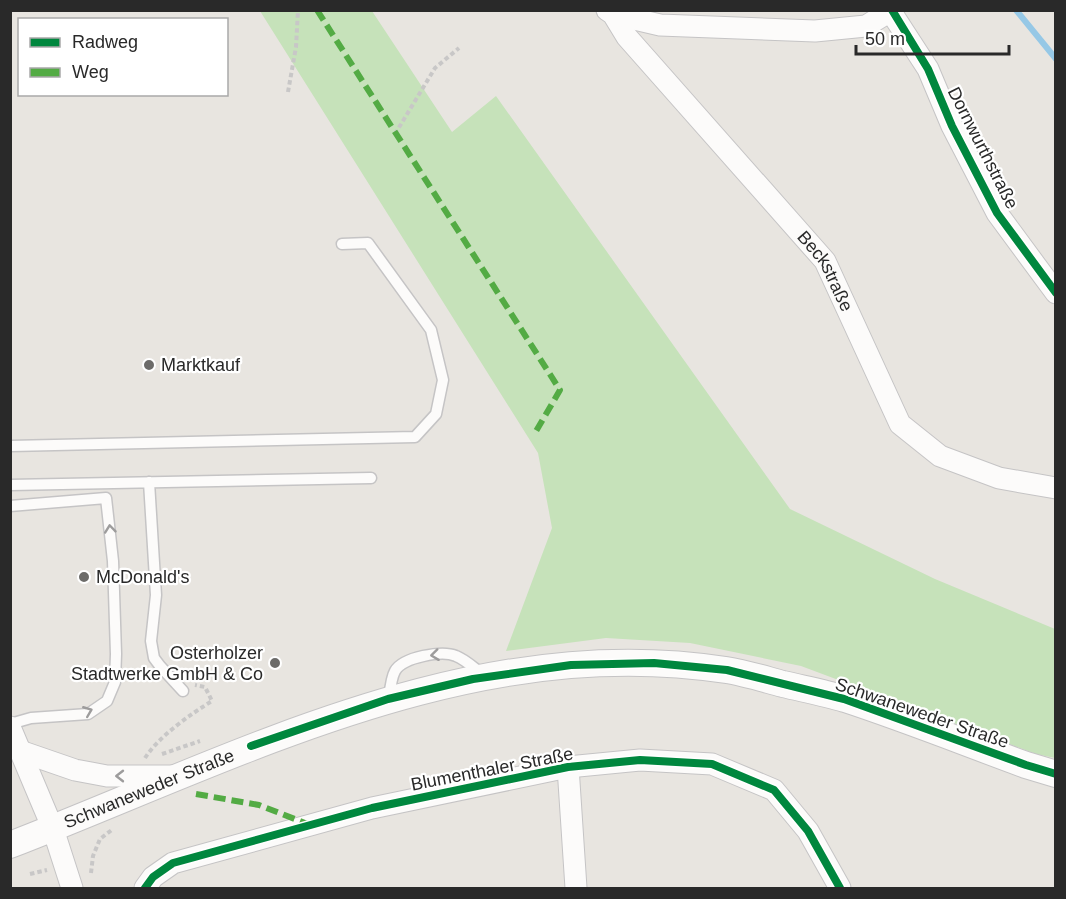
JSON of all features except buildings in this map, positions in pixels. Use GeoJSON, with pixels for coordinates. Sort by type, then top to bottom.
{"type":"FeatureCollection","features":[{"type":"Feature","properties":{"kind":"street"},"geometry":{"type":"LineString","coordinates":[[610,12],[660,25],[815,31],[866,26],[891,11]]}},
{"type":"Feature","properties":{"kind":"street","name":"Dornwurthstraße"},"geometry":{"type":"LineString","coordinates":[[891,11],[928,69],[952,126],[997,213],[1056,293]]}},
{"type":"Feature","properties":{"kind":"street","name":"Beckstraße"},"geometry":{"type":"LineString","coordinates":[[610,12],[627,37],[825,261],[900,424],[940,456],[999,478],[1056,488]]}},
{"type":"Feature","properties":{"kind":"street","name":"Schwaneweder Straße"},"geometry":{"type":"LineString","coordinates":[[10,845],[251,746],[388,699],[486,677],[571,665],[654,663],[727,670],[844,699],[1056,774]]}},
{"type":"Feature","properties":{"kind":"street"},"geometry":{"type":"LineString","coordinates":[[13,736],[75,770],[107,776],[178,776]]}},
{"type":"Feature","properties":{"kind":"street"},"geometry":{"type":"LineString","coordinates":[[13,736],[53,829],[72,888]]}},
{"type":"Feature","properties":{"kind":"street","name":"Blumenthaler Straße"},"geometry":{"type":"LineString","coordinates":[[145,888],[153,877],[173,863],[372,808],[568,767],[640,760],[712,764],[774,790],[808,831],[840,888]]}},
{"type":"Feature","properties":{"kind":"street"},"geometry":{"type":"LineString","coordinates":[[568,767],[576,888]]}},
{"type":"Feature","properties":{"kind":"lane"},"geometry":{"type":"LineString","coordinates":[[10,446],[415,437],[436,414],[442,380],[431,330],[368,243],[342,244]]}},
{"type":"Feature","properties":{"kind":"lane"},"geometry":{"type":"LineString","coordinates":[[10,485],[371,478]]}},
{"type":"Feature","properties":{"kind":"lane"},"geometry":{"type":"LineString","coordinates":[[149,482],[156,595],[150,641],[154,658],[159,666],[183,691]]}},
{"type":"Feature","properties":{"kind":"lane"},"geometry":{"type":"LineString","coordinates":[[13,736],[31,718],[88,714],[107,701],[115,682],[113,561],[106,498],[14,505]]}},
{"type":"Feature","properties":{"kind":"path"},"geometry":{"type":"LineString","coordinates":[[288,92],[296,47],[298,10]]}},
{"type":"Feature","properties":{"kind":"path"},"geometry":{"type":"LineString","coordinates":[[395,134],[435,68],[459,48]]}},
{"type":"Feature","properties":{"kind":"path"},"geometry":{"type":"LineString","coordinates":[[183,691],[197,684],[205,687],[212,701],[197,710],[151,748],[143,761],[211,738]]}},
{"type":"Feature","properties":{"kind":"path"},"geometry":{"type":"LineString","coordinates":[[91,878],[90,868],[100,839],[118,826]]}},
{"type":"Feature","properties":{"kind":"green space"},"geometry":{"type":"Polygon","coordinates":[[[260,11],[372,11],[452,132],[496,96],[790,509],[935,579],[1055,629],[1055,758],[1036,754],[801,666],[690,643],[606,638],[506,651],[552,528],[538,453],[260,11]]]}},
{"type":"Feature","properties":{"kind":"waterway"},"geometry":{"type":"LineString","coordinates":[[1016,10],[1056,59]]}},
{"type":"Feature","properties":{"kind":"marked path"},"geometry":{"type":"LineString","coordinates":[[317,10],[560,390],[535,433]]}},
{"type":"Feature","properties":{"kind":"marked path"},"geometry":{"type":"LineString","coordinates":[[196,794],[259,805],[310,825]]}},
{"type":"Feature","properties":{"kind":"cycle path"},"geometry":{"type":"LineString","coordinates":[[892,10],[928,69],[952,126],[997,213],[1056,293]]}},
{"type":"Feature","properties":{"kind":"cycle path"},"geometry":{"type":"LineString","coordinates":[[251,746],[388,699],[473,679],[571,665],[654,663],[727,670],[844,699],[1056,774]]}},
{"type":"Feature","properties":{"kind":"cycle path"},"geometry":{"type":"LineString","coordinates":[[145,888],[153,877],[173,863],[372,808],[568,767],[640,760],[712,764],[774,790],[808,831],[840,888]]}},
{"type":"Feature","properties":{"kind":"place","name":"Marktkauf"},"geometry":{"type":"Point","coordinates":[149,365]}},
{"type":"Feature","properties":{"kind":"place","name":"McDonald's"},"geometry":{"type":"Point","coordinates":[84,577]}},
{"type":"Feature","properties":{"kind":"place","name":"Osterholzer Stadtwerke GmbH & Co"},"geometry":{"type":"Point","coordinates":[275,663]}}]}
